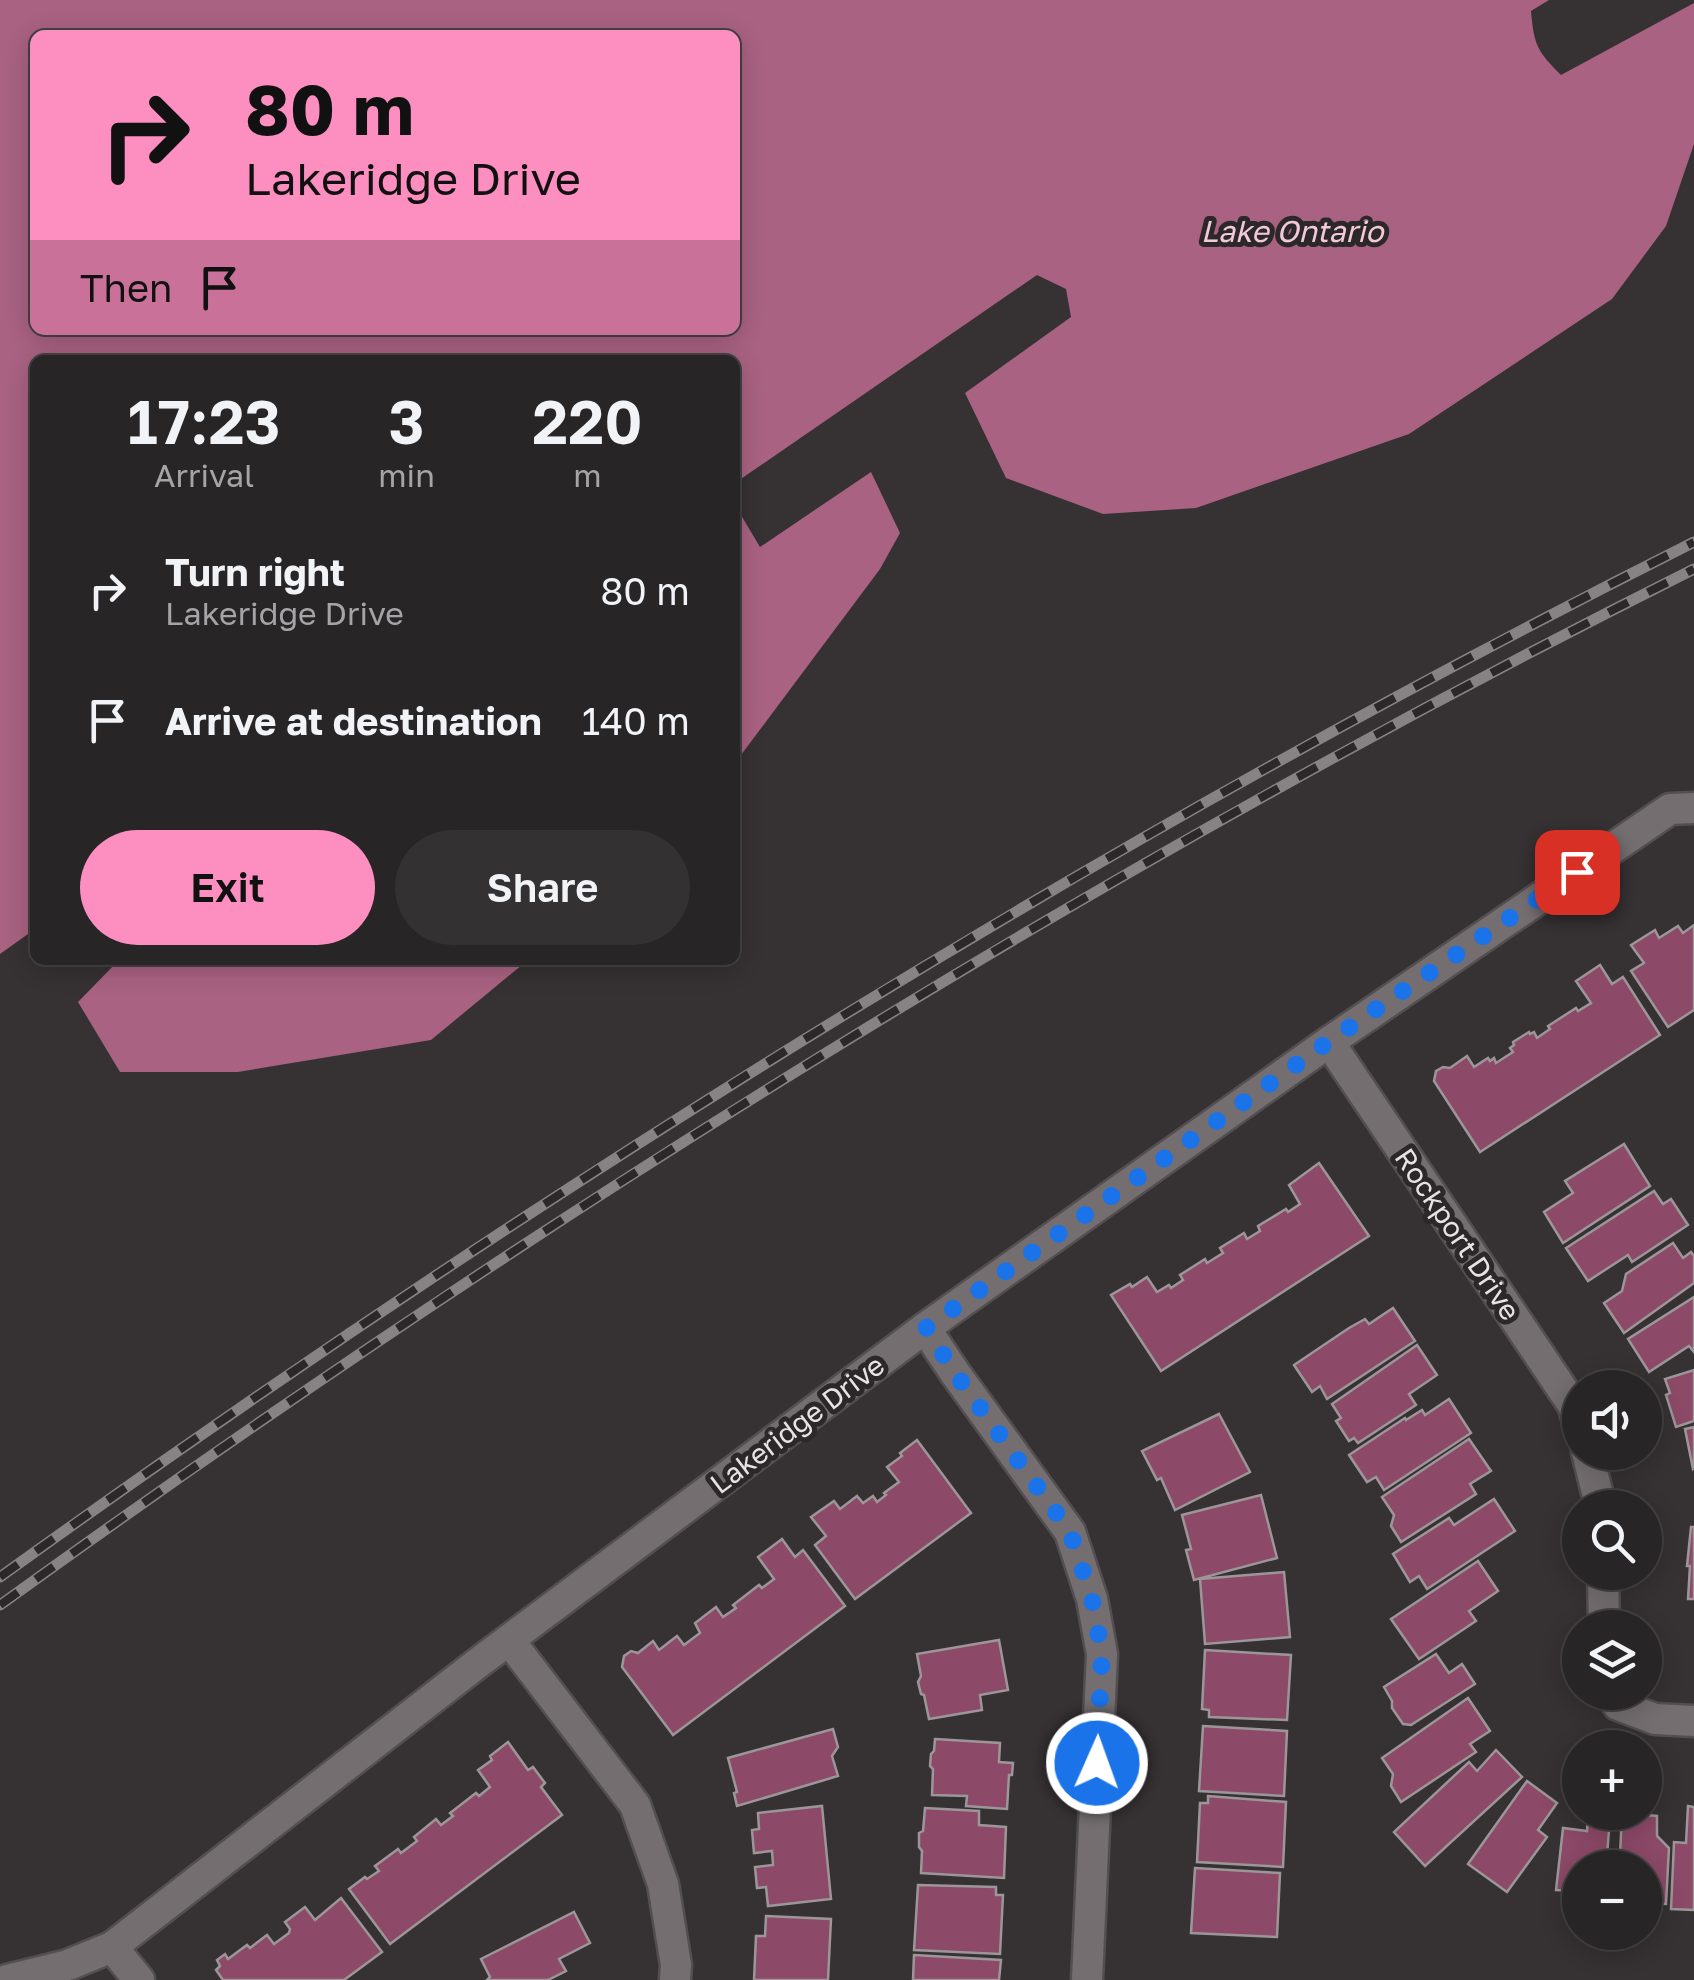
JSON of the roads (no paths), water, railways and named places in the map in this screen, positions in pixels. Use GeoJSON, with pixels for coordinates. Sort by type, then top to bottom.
{"type":"FeatureCollection","features":[{"type":"Feature","properties":{"kind":"street","name":"Lakeridge Drive"},"geometry":{"type":"LineString","coordinates":[[7,1980],[68,1965],[112,1947],[508,1640],[926,1328],[1328,1042],[1670,809],[1694,808]]}},
{"type":"Feature","properties":{"kind":"street","name":"Rockport Drive"},"geometry":{"type":"LineString","coordinates":[[1328,1042],[1562,1388]]}},
{"type":"Feature","properties":{"kind":"street"},"geometry":{"type":"LineString","coordinates":[[926,1328],[1070,1532],[1092,1599],[1102,1654],[1087,1980]]}},
{"type":"Feature","properties":{"kind":"street"},"geometry":{"type":"LineString","coordinates":[[508,1640],[636,1805],[663,1884],[675,1980]]}},
{"type":"Feature","properties":{"kind":"street"},"geometry":{"type":"LineString","coordinates":[[1632,1710],[1656,1719],[1694,1721]]}},
{"type":"Feature","properties":{"kind":"street"},"geometry":{"type":"LineString","coordinates":[[112,1947],[139,1980]]}},
{"type":"Feature","properties":{"kind":"water","name":"Lake Ontario"},"geometry":{"type":"Polygon","coordinates":[[[0,0],[1549,0],[1531,11],[1534,32],[1538,47],[1561,75],[1694,3],[1694,144],[1666,226],[1612,299],[1409,434],[1196,508],[1103,514],[1006,478],[965,393],[1071,317],[1066,289],[1037,275],[740,480],[740,355],[30,355],[30,933],[0,954],[0,0]]]}},
{"type":"Feature","properties":{"kind":"water"},"geometry":{"type":"Polygon","coordinates":[[[871,472],[900,533],[880,569],[740,756],[740,513],[760,547],[871,472]]]}},
{"type":"Feature","properties":{"kind":"water"},"geometry":{"type":"Polygon","coordinates":[[[114,965],[522,965],[431,1040],[238,1072],[120,1072],[78,1002],[114,965]]]}},
{"type":"Feature","properties":{"kind":"railway"},"geometry":{"type":"LineString","coordinates":[[0,1577],[408,1294],[826,1026],[1255,775],[1694,542]]}},
{"type":"Feature","properties":{"kind":"railway"},"geometry":{"type":"LineString","coordinates":[[0,1605],[408,1321],[826,1053],[1255,801],[1694,569]]}}]}
